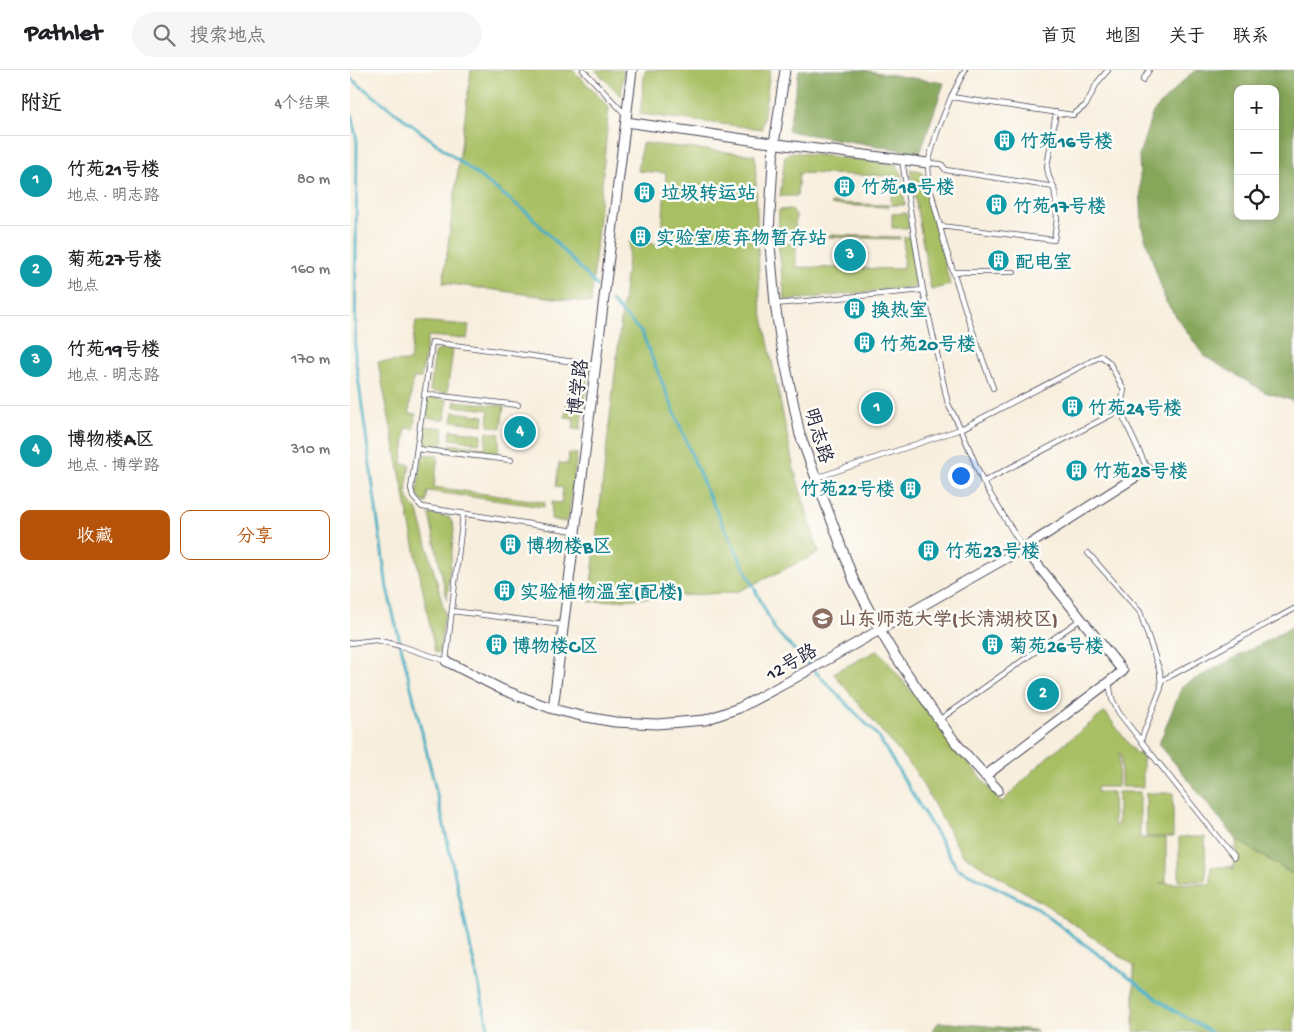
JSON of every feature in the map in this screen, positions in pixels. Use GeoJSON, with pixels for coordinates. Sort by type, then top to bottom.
{"type":"FeatureCollection","features":[{"type":"Feature","properties":{"kind":"street","name":"博学路"},"geometry":{"type":"LineString","coordinates":[[553,709],[632,70]]}},
{"type":"Feature","properties":{"kind":"street","name":"明志路"},"geometry":{"type":"LineString","coordinates":[[785,70],[774,144],[769,233],[775,304],[800,435],[854,581],[879,629],[939,720],[956,743],[998,790]]}},
{"type":"Feature","properties":{"kind":"street"},"geometry":{"type":"LineString","coordinates":[[626,118],[774,144],[928,163]]}},
{"type":"Feature","properties":{"kind":"street","name":"12号路"},"geometry":{"type":"LineString","coordinates":[[446,662],[502,689],[553,709],[581,716],[615,722],[657,724],[705,720],[739,708],[800,675],[1024,548],[1148,469]]}},
{"type":"Feature","properties":{"kind":"street"},"geometry":{"type":"LineString","coordinates":[[985,776],[1123,671],[1024,548]]}},
{"type":"Feature","properties":{"kind":"lane"},"geometry":{"type":"LineString","coordinates":[[584,70],[626,118]]}},
{"type":"Feature","properties":{"kind":"lane"},"geometry":{"type":"LineString","coordinates":[[966,70],[951,97],[937,132],[928,163],[929,184],[970,324],[993,388]]}},
{"type":"Feature","properties":{"kind":"lane"},"geometry":{"type":"LineString","coordinates":[[951,97],[1073,114],[1086,105],[1097,83],[1108,70]]}},
{"type":"Feature","properties":{"kind":"lane"},"geometry":{"type":"LineString","coordinates":[[1143,80],[1149,70]]}},
{"type":"Feature","properties":{"kind":"lane"},"geometry":{"type":"LineString","coordinates":[[940,226],[1054,240],[1057,219],[1054,186],[1049,177],[1047,167],[1056,112]]}},
{"type":"Feature","properties":{"kind":"lane"},"geometry":{"type":"LineString","coordinates":[[902,160],[923,290],[948,404],[961,429],[983,482],[1024,548]]}},
{"type":"Feature","properties":{"kind":"lane"},"geometry":{"type":"LineString","coordinates":[[928,163],[941,164],[946,170],[1054,186]]}},
{"type":"Feature","properties":{"kind":"lane"},"geometry":{"type":"LineString","coordinates":[[954,272],[1014,272]]}},
{"type":"Feature","properties":{"kind":"lane"},"geometry":{"type":"LineString","coordinates":[[775,304],[923,290]]}},
{"type":"Feature","properties":{"kind":"lane"},"geometry":{"type":"LineString","coordinates":[[574,531],[422,508],[416,503],[411,489],[432,342],[596,364]]}},
{"type":"Feature","properties":{"kind":"lane"},"geometry":{"type":"LineString","coordinates":[[816,478],[961,429],[1101,356],[1109,362],[1124,390],[1120,410],[1148,469]]}},
{"type":"Feature","properties":{"kind":"lane"},"geometry":{"type":"LineString","coordinates":[[424,394],[518,405]]}},
{"type":"Feature","properties":{"kind":"lane"},"geometry":{"type":"LineString","coordinates":[[983,482],[1120,410]]}},
{"type":"Feature","properties":{"kind":"lane"},"geometry":{"type":"LineString","coordinates":[[417,448],[511,460]]}},
{"type":"Feature","properties":{"kind":"lane"},"geometry":{"type":"LineString","coordinates":[[350,643],[376,640],[401,646],[446,662],[463,514]]}},
{"type":"Feature","properties":{"kind":"lane"},"geometry":{"type":"LineString","coordinates":[[1088,552],[1140,612],[1160,672],[1161,688],[1141,740]]}},
{"type":"Feature","properties":{"kind":"lane"},"geometry":{"type":"LineString","coordinates":[[1161,681],[1294,609]]}},
{"type":"Feature","properties":{"kind":"lane"},"geometry":{"type":"LineString","coordinates":[[452,611],[563,625]]}},
{"type":"Feature","properties":{"kind":"lane"},"geometry":{"type":"LineString","coordinates":[[939,720],[1081,619]]}},
{"type":"Feature","properties":{"kind":"lane"},"geometry":{"type":"LineString","coordinates":[[1109,682],[1112,698],[1119,713],[1234,858]]}},
{"type":"Feature","properties":{"kind":"green space"},"geometry":{"type":"Polygon","coordinates":[[[471,70],[573,70],[609,107],[591,303],[443,283],[471,70]]]}},
{"type":"Feature","properties":{"kind":"green space"},"geometry":{"type":"Polygon","coordinates":[[[595,70],[624,70],[621,96],[595,70]]]}},
{"type":"Feature","properties":{"kind":"green space"},"geometry":{"type":"Polygon","coordinates":[[[645,70],[770,70],[762,129],[640,114],[645,70]]]}},
{"type":"Feature","properties":{"kind":"green space"},"geometry":{"type":"Polygon","coordinates":[[[799,70],[862,70],[944,83],[920,153],[788,131],[799,70]]]}},
{"type":"Feature","properties":{"kind":"green space"},"geometry":{"type":"Polygon","coordinates":[[[1196,70],[1294,70],[1294,401],[1265,392],[1204,356],[1166,302],[1142,228],[1139,155],[1153,112],[1196,70]]]}},
{"type":"Feature","properties":{"kind":"green space"},"geometry":{"type":"Polygon","coordinates":[[[642,143],[755,155],[760,302],[794,469],[819,553],[737,592],[589,602],[630,241],[661,245],[666,173],[638,171],[642,143]]]}},
{"type":"Feature","properties":{"kind":"green space"},"geometry":{"type":"Polygon","coordinates":[[[791,152],[896,164],[901,172],[905,205],[891,205],[892,176],[799,173],[797,196],[780,196],[785,156],[791,152]]]}},
{"type":"Feature","properties":{"kind":"green space"},"geometry":{"type":"Polygon","coordinates":[[[910,169],[922,171],[950,285],[931,290],[910,169]]]}},
{"type":"Feature","properties":{"kind":"green space"},"geometry":{"type":"Polygon","coordinates":[[[831,203],[889,205],[889,207],[831,205],[831,203]]]}},
{"type":"Feature","properties":{"kind":"green space"},"geometry":{"type":"Polygon","coordinates":[[[791,209],[796,215],[795,231],[792,234],[778,234],[779,210],[791,209]]]}},
{"type":"Feature","properties":{"kind":"green space"},"geometry":{"type":"Polygon","coordinates":[[[906,213],[909,228],[892,228],[892,214],[906,213]]]}},
{"type":"Feature","properties":{"kind":"green space"},"geometry":{"type":"Polygon","coordinates":[[[829,235],[900,237],[900,239],[829,237],[829,235]]]}},
{"type":"Feature","properties":{"kind":"green space"},"geometry":{"type":"Polygon","coordinates":[[[904,237],[910,237],[918,279],[914,287],[785,299],[778,243],[796,243],[796,267],[903,269],[904,237]]]}},
{"type":"Feature","properties":{"kind":"green space"},"geometry":{"type":"Polygon","coordinates":[[[416,321],[469,325],[467,339],[428,336],[421,378],[413,378],[409,413],[416,414],[414,429],[406,428],[402,464],[410,465],[407,495],[418,511],[445,613],[439,653],[435,652],[378,362],[410,361],[416,321]]]}},
{"type":"Feature","properties":{"kind":"green space"},"geometry":{"type":"Polygon","coordinates":[[[443,349],[453,350],[447,393],[430,391],[435,352],[443,349]]]}},
{"type":"Feature","properties":{"kind":"green space"},"geometry":{"type":"Polygon","coordinates":[[[573,365],[589,367],[580,430],[573,429],[574,418],[565,417],[569,391],[576,392],[579,375],[572,374],[573,365]]]}},
{"type":"Feature","properties":{"kind":"green space"},"geometry":{"type":"Polygon","coordinates":[[[427,397],[447,400],[445,420],[425,418],[427,397]]]}},
{"type":"Feature","properties":{"kind":"green space"},"geometry":{"type":"Polygon","coordinates":[[[455,401],[504,406],[501,428],[488,426],[489,410],[454,406],[455,401]]]}},
{"type":"Feature","properties":{"kind":"green space"},"geometry":{"type":"Polygon","coordinates":[[[454,412],[484,416],[483,425],[452,421],[454,412]]]}},
{"type":"Feature","properties":{"kind":"green space"},"geometry":{"type":"Polygon","coordinates":[[[424,426],[444,428],[442,449],[422,447],[424,426]]]}},
{"type":"Feature","properties":{"kind":"green space"},"geometry":{"type":"Polygon","coordinates":[[[451,430],[482,434],[480,443],[450,439],[451,430]]]}},
{"type":"Feature","properties":{"kind":"green space"},"geometry":{"type":"Polygon","coordinates":[[[487,432],[500,434],[498,455],[449,450],[450,444],[485,448],[487,432]]]}},
{"type":"Feature","properties":{"kind":"green space"},"geometry":{"type":"Polygon","coordinates":[[[569,453],[577,454],[568,520],[565,522],[551,519],[552,502],[561,503],[563,488],[556,486],[559,463],[568,464],[569,453]]]}},
{"type":"Feature","properties":{"kind":"green space"},"geometry":{"type":"Polygon","coordinates":[[[422,454],[438,455],[434,487],[545,502],[544,507],[428,491],[426,503],[420,499],[417,493],[422,454]]]}},
{"type":"Feature","properties":{"kind":"green space"},"geometry":{"type":"Polygon","coordinates":[[[429,514],[449,517],[453,524],[447,600],[429,514]]]}},
{"type":"Feature","properties":{"kind":"green space"},"geometry":{"type":"Polygon","coordinates":[[[1294,626],[1294,875],[1237,840],[1159,744],[1182,686],[1294,626]]]}},
{"type":"Feature","properties":{"kind":"green space"},"geometry":{"type":"Polygon","coordinates":[[[878,650],[1001,803],[1047,757],[1105,712],[1136,754],[1143,754],[1143,787],[1121,787],[1121,754],[1119,754],[1118,787],[1097,787],[1097,792],[1113,792],[1114,825],[1118,825],[1118,792],[1140,792],[1140,838],[1166,838],[1166,882],[1161,883],[1211,884],[1211,867],[1232,867],[1233,871],[1237,840],[1294,875],[1294,1032],[1134,1032],[1134,966],[1049,907],[962,854],[915,771],[833,673],[878,650]]]}},
{"type":"Feature","properties":{"kind":"green space"},"geometry":{"type":"Polygon","coordinates":[[[1146,793],[1173,793],[1173,837],[1146,837],[1146,793]]]}},
{"type":"Feature","properties":{"kind":"green space"},"geometry":{"type":"Polygon","coordinates":[[[1179,837],[1205,837],[1206,881],[1179,881],[1179,837]]]}},
{"type":"Feature","properties":{"kind":"green space"},"geometry":{"type":"Polygon","coordinates":[[[939,1022],[1035,1030],[1038,1032],[931,1032],[939,1022]]]}},
{"type":"Feature","properties":{"kind":"waterway"},"geometry":{"type":"LineString","coordinates":[[350,78],[529,214],[597,286]]}},
{"type":"Feature","properties":{"kind":"waterway"},"geometry":{"type":"LineString","coordinates":[[350,109],[357,141],[355,355],[387,588],[439,803],[489,1032]]}},
{"type":"Feature","properties":{"kind":"waterway"},"geometry":{"type":"LineString","coordinates":[[611,301],[642,333],[707,492],[775,630],[878,736],[957,868],[1034,906],[1168,1007],[1211,1032]]}},
{"type":"Feature","properties":{"kind":"place","name":"竹苑16号楼"},"geometry":{"type":"Point","coordinates":[1004,140]}},
{"type":"Feature","properties":{"kind":"place","name":"竹苑18号楼"},"geometry":{"type":"Point","coordinates":[845,186]}},
{"type":"Feature","properties":{"kind":"place","name":"垃圾转运站"},"geometry":{"type":"Point","coordinates":[645,192]}},
{"type":"Feature","properties":{"kind":"place","name":"竹苑17号楼"},"geometry":{"type":"Point","coordinates":[997,205]}},
{"type":"Feature","properties":{"kind":"place","name":"实验室废弃物暂存站"},"geometry":{"type":"Point","coordinates":[640,237]}},
{"type":"Feature","properties":{"kind":"place","name":"竹苑19号楼"},"geometry":{"type":"Point","coordinates":[850,255]}},
{"type":"Feature","properties":{"kind":"place","name":"配电室"},"geometry":{"type":"Point","coordinates":[999,261]}},
{"type":"Feature","properties":{"kind":"place","name":"换热室"},"geometry":{"type":"Point","coordinates":[855,309]}},
{"type":"Feature","properties":{"kind":"place","name":"竹苑20号楼"},"geometry":{"type":"Point","coordinates":[864,343]}},
{"type":"Feature","properties":{"kind":"place","name":"竹苑24号楼"},"geometry":{"type":"Point","coordinates":[1072,407]}},
{"type":"Feature","properties":{"kind":"place","name":"竹苑21号楼"},"geometry":{"type":"Point","coordinates":[877,408]}},
{"type":"Feature","properties":{"kind":"place","name":"博物楼A区"},"geometry":{"type":"Point","coordinates":[520,432]}},
{"type":"Feature","properties":{"kind":"place","name":"竹苑25号楼"},"geometry":{"type":"Point","coordinates":[1077,470]}},
{"type":"Feature","properties":{"kind":"place","name":"竹苑22号楼"},"geometry":{"type":"Point","coordinates":[911,488]}},
{"type":"Feature","properties":{"kind":"place","name":"博物楼B区"},"geometry":{"type":"Point","coordinates":[510,545]}},
{"type":"Feature","properties":{"kind":"place","name":"竹苑23号楼"},"geometry":{"type":"Point","coordinates":[929,550]}},
{"type":"Feature","properties":{"kind":"place","name":"实验植物温室(配楼)"},"geometry":{"type":"Point","coordinates":[504,591]}},
{"type":"Feature","properties":{"kind":"place","name":"山东师范大学(长清湖校区)"},"geometry":{"type":"Point","coordinates":[822,618]}},
{"type":"Feature","properties":{"kind":"place","name":"博物楼C区"},"geometry":{"type":"Point","coordinates":[496,645]}},
{"type":"Feature","properties":{"kind":"place","name":"菊苑26号楼"},"geometry":{"type":"Point","coordinates":[993,645]}},
{"type":"Feature","properties":{"kind":"place","name":"菊苑27号楼"},"geometry":{"type":"Point","coordinates":[1043,694]}}]}
